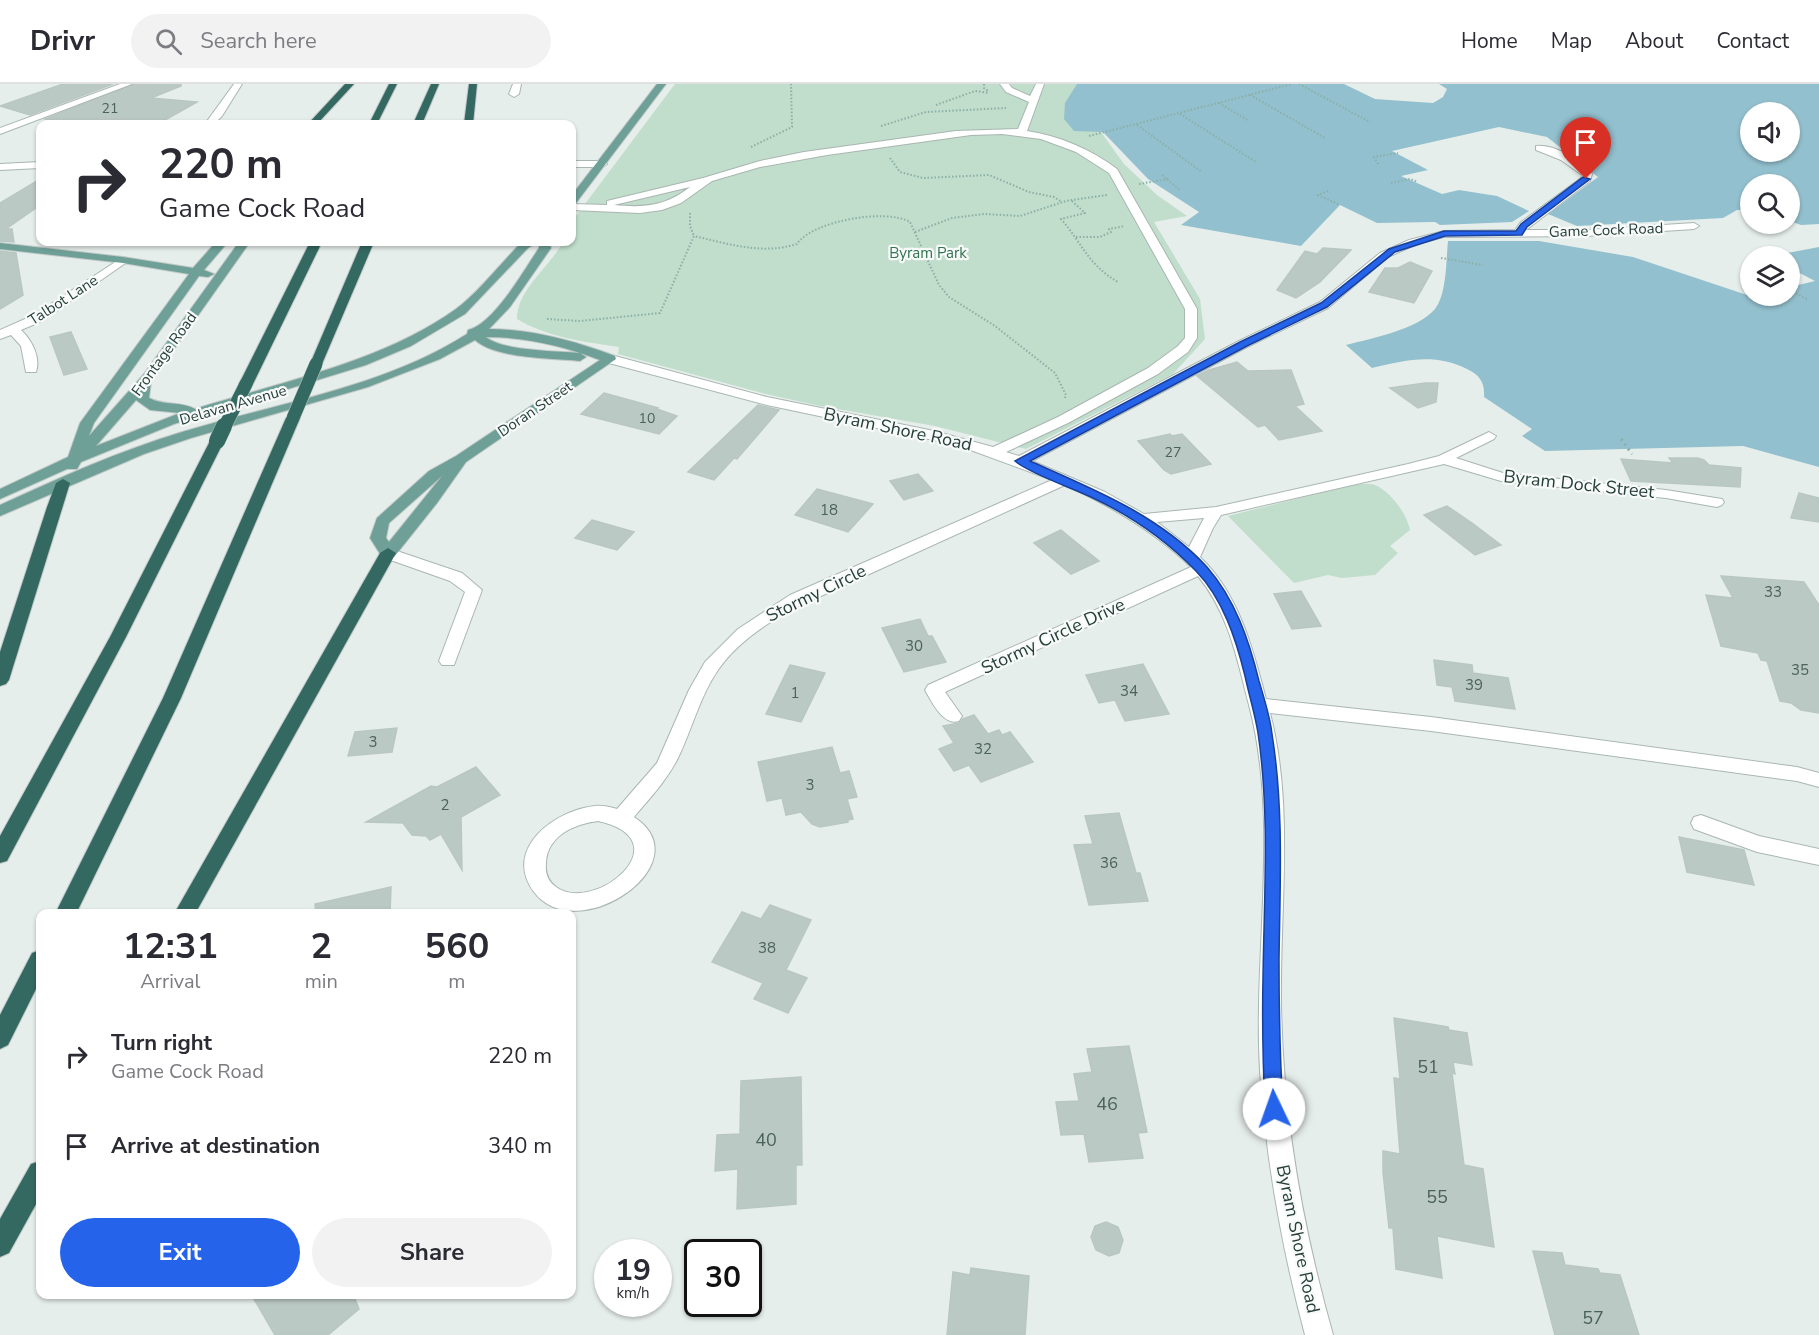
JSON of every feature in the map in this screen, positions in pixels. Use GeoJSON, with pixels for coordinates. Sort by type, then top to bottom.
{"type":"FeatureCollection","features":[{"type":"Feature","properties":{"kind":"highway"},"geometry":{"type":"LineString","coordinates":[[316,120],[350,84]]}},
{"type":"Feature","properties":{"kind":"highway"},"geometry":{"type":"LineString","coordinates":[[375,120],[393,84]]}},
{"type":"Feature","properties":{"kind":"highway"},"geometry":{"type":"LineString","coordinates":[[419,120],[435,84]]}},
{"type":"Feature","properties":{"kind":"highway"},"geometry":{"type":"LineString","coordinates":[[468,120],[472,84]]}},
{"type":"Feature","properties":{"kind":"highway"},"geometry":{"type":"LineString","coordinates":[[0,855],[118,637],[314,246]]}},
{"type":"Feature","properties":{"kind":"highway"},"geometry":{"type":"LineString","coordinates":[[67,909],[172,698],[366,246]]}},
{"type":"Feature","properties":{"kind":"highway"},"geometry":{"type":"LineString","coordinates":[[0,680],[47,524],[63,483]]}},
{"type":"Feature","properties":{"kind":"highway"},"geometry":{"type":"LineString","coordinates":[[187,909],[388,553]]}},
{"type":"Feature","properties":{"kind":"highway"},"geometry":{"type":"LineString","coordinates":[[0,1038],[36,968]]}},
{"type":"Feature","properties":{"kind":"highway"},"geometry":{"type":"LineString","coordinates":[[0,1244],[36,1180]]}},
{"type":"Feature","properties":{"kind":"main road"},"geometry":{"type":"LineString","coordinates":[[576,196],[662,84]]}},
{"type":"Feature","properties":{"kind":"main road"},"geometry":{"type":"LineString","coordinates":[[0,246],[123,260],[197,271],[221,277]]}},
{"type":"Feature","properties":{"kind":"main road","name":"Frontage Road"},"geometry":{"type":"LineString","coordinates":[[63,483],[76,459],[87,423],[197,271],[219,246]]}},
{"type":"Feature","properties":{"kind":"main road","name":"Frontage Road"},"geometry":{"type":"LineString","coordinates":[[76,459],[112,422],[144,382],[241,246]]}},
{"type":"Feature","properties":{"kind":"main road","name":"Delavan Avenue"},"geometry":{"type":"LineString","coordinates":[[0,495],[76,459],[197,412],[361,362],[406,343],[461,311],[524,246]]}},
{"type":"Feature","properties":{"kind":"main road","name":"Delavan Avenue"},"geometry":{"type":"LineString","coordinates":[[0,511],[157,445],[390,376],[431,358],[476,334],[497,316],[545,246]]}},
{"type":"Feature","properties":{"kind":"main road","name":"Byram Shore Road"},"geometry":{"type":"LineString","coordinates":[[439,325],[476,334],[488,345],[505,350],[610,359]]}},
{"type":"Feature","properties":{"kind":"main road","name":"Doran Street"},"geometry":{"type":"LineString","coordinates":[[461,459],[432,500],[388,553],[378,538],[382,521],[434,474],[461,459],[610,359]]}},
{"type":"Feature","properties":{"kind":"main road"},"geometry":{"type":"LineString","coordinates":[[144,382],[143,400],[155,407],[197,412]]}},
{"type":"Feature","properties":{"kind":"street"},"geometry":{"type":"LineString","coordinates":[[0,131],[128,84]]}},
{"type":"Feature","properties":{"kind":"street"},"geometry":{"type":"LineString","coordinates":[[213,120],[238,84]]}},
{"type":"Feature","properties":{"kind":"street"},"geometry":{"type":"LineString","coordinates":[[1004,84],[1009,90],[1032,100]]}},
{"type":"Feature","properties":{"kind":"street"},"geometry":{"type":"LineString","coordinates":[[1021,132],[1026,126],[1032,100],[1040,84]]}},
{"type":"Feature","properties":{"kind":"street"},"geometry":{"type":"LineString","coordinates":[[600,206],[773,162],[992,130],[1021,132],[1072,147],[1097,158],[1113,171],[1191,309],[1193,319],[1191,338],[1183,350],[1153,371],[1063,420],[994,452]]}},
{"type":"Feature","properties":{"kind":"street","name":"Game Cock Road"},"geometry":{"type":"LineString","coordinates":[[1519,233],[1524,225],[1586,179],[1587,174],[1577,163],[1539,148]]}},
{"type":"Feature","properties":{"kind":"street"},"geometry":{"type":"LineString","coordinates":[[576,164],[602,164]]}},
{"type":"Feature","properties":{"kind":"street"},"geometry":{"type":"LineString","coordinates":[[0,166],[36,165]]}},
{"type":"Feature","properties":{"kind":"street"},"geometry":{"type":"LineString","coordinates":[[576,207],[600,206],[627,210],[661,207],[685,198],[704,180]]}},
{"type":"Feature","properties":{"kind":"street","name":"Game Cock Road"},"geometry":{"type":"LineString","coordinates":[[1021,461],[1243,344],[1324,305],[1392,251],[1444,234],[1586,233],[1694,226]]}},
{"type":"Feature","properties":{"kind":"street","name":"Talbot Lane"},"geometry":{"type":"LineString","coordinates":[[0,335],[38,318],[123,260]]}},
{"type":"Feature","properties":{"kind":"street"},"geometry":{"type":"LineString","coordinates":[[13,330],[23,336],[30,354],[31,369]]}},
{"type":"Feature","properties":{"kind":"street","name":"Byram Shore Road"},"geometry":{"type":"LineString","coordinates":[[610,359],[787,406],[920,430],[1021,461],[1141,519],[1196,564],[1214,585],[1234,619],[1248,661],[1268,754],[1272,843],[1270,1030],[1274,1109],[1286,1202],[1303,1280],[1319,1335]]}},
{"type":"Feature","properties":{"kind":"street"},"geometry":{"type":"LineString","coordinates":[[1141,519],[1216,512],[1444,459],[1490,436]]}},
{"type":"Feature","properties":{"kind":"street","name":"Byram Dock Street"},"geometry":{"type":"LineString","coordinates":[[1444,459],[1501,477],[1666,494],[1717,502]]}},
{"type":"Feature","properties":{"kind":"street","name":"Stormy Circle"},"geometry":{"type":"LineString","coordinates":[[621,818],[667,762],[703,680],[716,659],[735,638],[796,599],[1064,480]]}},
{"type":"Feature","properties":{"kind":"street"},"geometry":{"type":"LineString","coordinates":[[1196,564],[1205,528],[1216,512]]}},
{"type":"Feature","properties":{"kind":"street"},"geometry":{"type":"LineString","coordinates":[[388,553],[456,577],[474,590],[448,661]]}},
{"type":"Feature","properties":{"kind":"street","name":"Stormy Circle Drive"},"geometry":{"type":"LineString","coordinates":[[953,716],[934,690],[1196,564]]}},
{"type":"Feature","properties":{"kind":"street"},"geometry":{"type":"LineString","coordinates":[[1258,705],[1431,724],[1797,774],[1819,780]]}},
{"type":"Feature","properties":{"kind":"street"},"geometry":{"type":"LineString","coordinates":[[598,813],[621,818],[638,830],[644,845],[642,864],[633,878],[621,889],[600,899],[575,903],[558,899],[545,891],[537,881],[533,868],[539,846],[552,831],[564,822],[583,815],[598,813]]}},
{"type":"Feature","properties":{"kind":"street"},"geometry":{"type":"LineString","coordinates":[[1701,823],[1757,844],[1819,857]]}},
{"type":"Feature","properties":{"kind":"path"},"geometry":{"type":"LineString","coordinates":[[1124,128],[1292,84]]}},
{"type":"Feature","properties":{"kind":"path"},"geometry":{"type":"LineString","coordinates":[[1299,84],[1370,122]]}},
{"type":"Feature","properties":{"kind":"path"},"geometry":{"type":"LineString","coordinates":[[936,105],[975,91],[993,94]]}},
{"type":"Feature","properties":{"kind":"path"},"geometry":{"type":"LineString","coordinates":[[1250,95],[1325,138]]}},
{"type":"Feature","properties":{"kind":"path"},"geometry":{"type":"LineString","coordinates":[[1219,103],[1249,121]]}},
{"type":"Feature","properties":{"kind":"path"},"geometry":{"type":"LineString","coordinates":[[1179,113],[1256,162]]}},
{"type":"Feature","properties":{"kind":"path"},"geometry":{"type":"LineString","coordinates":[[1136,125],[1202,172]]}},
{"type":"Feature","properties":{"kind":"path"},"geometry":{"type":"LineString","coordinates":[[880,145],[900,172],[924,178],[989,175],[1029,192],[1054,197],[1062,202]]}},
{"type":"Feature","properties":{"kind":"path"},"geometry":{"type":"LineString","coordinates":[[1378,164],[1374,157],[1398,153]]}},
{"type":"Feature","properties":{"kind":"path"},"geometry":{"type":"LineString","coordinates":[[1162,175],[1180,190]]}},
{"type":"Feature","properties":{"kind":"path"},"geometry":{"type":"LineString","coordinates":[[1391,183],[1410,179],[1418,182]]}},
{"type":"Feature","properties":{"kind":"path"},"geometry":{"type":"LineString","coordinates":[[915,232],[952,218],[984,214],[1020,216],[1062,202],[1108,195],[1146,182],[1168,180]]}},
{"type":"Feature","properties":{"kind":"path"},"geometry":{"type":"LineString","coordinates":[[1328,191],[1318,195],[1340,205]]}},
{"type":"Feature","properties":{"kind":"path"},"geometry":{"type":"LineString","coordinates":[[1072,200],[1085,213],[1060,219],[1076,237],[1076,241],[1087,256],[1102,272],[1118,282]]}},
{"type":"Feature","properties":{"kind":"path"},"geometry":{"type":"LineString","coordinates":[[539,319],[580,321],[660,313],[694,236],[753,249],[774,250],[797,244],[803,235],[841,220],[884,216],[903,218],[910,222],[939,285],[949,297],[995,327],[1055,373],[1066,395],[1064,402]]}},
{"type":"Feature","properties":{"kind":"path"},"geometry":{"type":"LineString","coordinates":[[1076,237],[1100,237],[1111,232],[1109,229],[1143,223]]}},
{"type":"Feature","properties":{"kind":"path"},"geometry":{"type":"LineString","coordinates":[[1441,258],[1483,265]]}},
{"type":"Feature","properties":{"kind":"path"},"geometry":{"type":"LineString","coordinates":[[1800,296],[1808,300]]}},
{"type":"Feature","properties":{"kind":"path"},"geometry":{"type":"LineString","coordinates":[[1621,439],[1632,454]]}},
{"type":"Feature","properties":{"kind":"green space","name":"Byram Park"},"geometry":{"type":"Polygon","coordinates":[[[675,84],[1162,84],[1080,115],[1101,132],[1124,164],[1157,195],[1187,216],[1154,222],[1200,299],[1205,339],[1173,374],[1026,449],[935,426],[766,394],[618,354],[619,347],[579,341],[553,334],[517,319],[522,298],[560,246],[576,246],[576,216],[675,84]]]}},
{"type":"Feature","properties":{"kind":"green space"},"geometry":{"type":"Polygon","coordinates":[[[1355,484],[1375,485],[1387,493],[1402,511],[1410,530],[1390,546],[1398,553],[1375,575],[1342,578],[1328,575],[1294,583],[1228,516],[1355,484]]]}},
{"type":"Feature","properties":{"kind":"water"},"geometry":{"type":"Polygon","coordinates":[[[1077,84],[1344,84],[1375,99],[1433,103],[1443,97],[1447,89],[1439,84],[1819,84],[1819,224],[1800,225],[1800,174],[1740,174],[1740,210],[1723,218],[1577,226],[1548,214],[1598,177],[1547,137],[1499,127],[1392,151],[1428,170],[1401,176],[1442,194],[1459,190],[1497,196],[1529,211],[1512,222],[1440,225],[1435,222],[1377,223],[1340,205],[1301,246],[1181,225],[1199,212],[1148,179],[1103,132],[1074,131],[1064,119],[1065,103],[1077,84]]]}},
{"type":"Feature","properties":{"kind":"water"},"geometry":{"type":"Polygon","coordinates":[[[1448,241],[1539,241],[1633,257],[1740,293],[1740,306],[1800,306],[1800,285],[1815,281],[1800,273],[1800,251],[1819,247],[1819,467],[1743,446],[1545,451],[1522,436],[1532,429],[1484,397],[1481,380],[1467,369],[1455,364],[1432,360],[1409,361],[1372,368],[1346,345],[1406,328],[1427,316],[1439,303],[1448,241]]]}},
{"type":"Feature","properties":{"kind":"building"},"geometry":{"type":"Polygon","coordinates":[[[63,84],[113,84],[30,115],[0,106],[63,84]]]}},
{"type":"Feature","properties":{"kind":"building"},"geometry":{"type":"Polygon","coordinates":[[[134,84],[181,84],[181,86],[151,98],[197,102],[165,120],[45,119],[134,84]]]}},
{"type":"Feature","properties":{"kind":"building"},"geometry":{"type":"Polygon","coordinates":[[[36,181],[36,208],[6,229],[12,229],[14,242],[0,241],[0,203],[36,181]]]}},
{"type":"Feature","properties":{"kind":"building"},"geometry":{"type":"Polygon","coordinates":[[[1323,248],[1351,250],[1320,282],[1296,298],[1277,290],[1305,251],[1317,254],[1323,248]]]}},
{"type":"Feature","properties":{"kind":"building"},"geometry":{"type":"Polygon","coordinates":[[[0,251],[16,253],[23,295],[0,309],[0,251]]]}},
{"type":"Feature","properties":{"kind":"building"},"geometry":{"type":"Polygon","coordinates":[[[1410,262],[1432,271],[1414,303],[1369,292],[1385,268],[1398,268],[1410,262]]]}},
{"type":"Feature","properties":{"kind":"building"},"geometry":{"type":"Polygon","coordinates":[[[71,332],[87,369],[64,375],[50,337],[71,332]]]}},
{"type":"Feature","properties":{"kind":"building"},"geometry":{"type":"Polygon","coordinates":[[[1237,362],[1248,371],[1291,370],[1304,404],[1295,406],[1322,431],[1279,440],[1265,425],[1258,427],[1197,376],[1237,362]]]}},
{"type":"Feature","properties":{"kind":"building"},"geometry":{"type":"Polygon","coordinates":[[[1438,383],[1436,402],[1418,408],[1390,388],[1438,383]]]}},
{"type":"Feature","properties":{"kind":"building"},"geometry":{"type":"Polygon","coordinates":[[[604,393],[658,408],[677,416],[659,434],[581,414],[604,393]]]}},
{"type":"Feature","properties":{"kind":"building"},"geometry":{"type":"Polygon","coordinates":[[[758,405],[779,410],[737,459],[734,458],[714,480],[688,472],[758,405]]]}},
{"type":"Feature","properties":{"kind":"building"},"geometry":{"type":"Polygon","coordinates":[[[1170,434],[1172,436],[1182,434],[1211,464],[1171,474],[1164,470],[1138,441],[1170,434]]]}},
{"type":"Feature","properties":{"kind":"building"},"geometry":{"type":"Polygon","coordinates":[[[1669,458],[1698,458],[1709,465],[1741,468],[1740,487],[1631,481],[1621,459],[1673,463],[1669,458]]]}},
{"type":"Feature","properties":{"kind":"building"},"geometry":{"type":"Polygon","coordinates":[[[918,474],[933,491],[904,500],[890,481],[918,474]]]}},
{"type":"Feature","properties":{"kind":"building"},"geometry":{"type":"Polygon","coordinates":[[[817,489],[873,504],[848,532],[795,515],[817,489]]]}},
{"type":"Feature","properties":{"kind":"building"},"geometry":{"type":"Polygon","coordinates":[[[1799,493],[1819,498],[1819,522],[1791,518],[1799,493]]]}},
{"type":"Feature","properties":{"kind":"building"},"geometry":{"type":"Polygon","coordinates":[[[1447,506],[1501,545],[1475,555],[1424,515],[1447,506]]]}},
{"type":"Feature","properties":{"kind":"building"},"geometry":{"type":"Polygon","coordinates":[[[592,520],[634,532],[617,550],[575,538],[592,520]]]}},
{"type":"Feature","properties":{"kind":"building"},"geometry":{"type":"Polygon","coordinates":[[[1061,530],[1099,561],[1071,574],[1034,543],[1061,530]]]}},
{"type":"Feature","properties":{"kind":"building"},"geometry":{"type":"Polygon","coordinates":[[[1721,576],[1804,582],[1819,605],[1819,713],[1801,710],[1791,703],[1780,701],[1767,661],[1761,660],[1758,653],[1721,646],[1706,595],[1733,598],[1721,576]]]}},
{"type":"Feature","properties":{"kind":"building"},"geometry":{"type":"Polygon","coordinates":[[[1301,591],[1321,626],[1292,629],[1274,594],[1301,591]]]}},
{"type":"Feature","properties":{"kind":"building"},"geometry":{"type":"Polygon","coordinates":[[[920,619],[928,636],[932,636],[946,662],[904,672],[882,628],[920,619]]]}},
{"type":"Feature","properties":{"kind":"building"},"geometry":{"type":"Polygon","coordinates":[[[1434,660],[1472,665],[1473,673],[1508,678],[1515,709],[1455,701],[1452,687],[1437,685],[1434,660]]]}},
{"type":"Feature","properties":{"kind":"building"},"geometry":{"type":"Polygon","coordinates":[[[1143,664],[1169,714],[1125,721],[1115,700],[1099,703],[1086,675],[1143,664]]]}},
{"type":"Feature","properties":{"kind":"building"},"geometry":{"type":"Polygon","coordinates":[[[790,665],[825,673],[801,722],[766,714],[790,665]]]}},
{"type":"Feature","properties":{"kind":"building"},"geometry":{"type":"Polygon","coordinates":[[[974,715],[988,734],[999,730],[1002,735],[1010,732],[1033,762],[981,782],[969,765],[954,771],[939,749],[954,743],[943,726],[959,723],[974,715]]]}},
{"type":"Feature","properties":{"kind":"building"},"geometry":{"type":"Polygon","coordinates":[[[397,728],[392,752],[348,756],[355,732],[397,728]]]}},
{"type":"Feature","properties":{"kind":"building"},"geometry":{"type":"Polygon","coordinates":[[[832,747],[840,773],[849,771],[857,797],[847,799],[853,819],[820,827],[812,824],[801,812],[786,815],[782,798],[767,801],[758,762],[832,747]]]}},
{"type":"Feature","properties":{"kind":"building"},"geometry":{"type":"Polygon","coordinates":[[[476,767],[500,795],[461,817],[462,870],[441,834],[430,840],[426,836],[412,835],[403,823],[366,822],[431,786],[437,787],[476,767]]]}},
{"type":"Feature","properties":{"kind":"building"},"geometry":{"type":"Polygon","coordinates":[[[1119,813],[1136,873],[1140,873],[1148,901],[1089,905],[1074,845],[1093,844],[1085,816],[1119,813]]]}},
{"type":"Feature","properties":{"kind":"building"},"geometry":{"type":"Polygon","coordinates":[[[1679,837],[1744,850],[1754,885],[1687,872],[1679,837]]]}},
{"type":"Feature","properties":{"kind":"building"},"geometry":{"type":"Polygon","coordinates":[[[391,887],[390,909],[316,909],[315,904],[391,887]]]}},
{"type":"Feature","properties":{"kind":"building"},"geometry":{"type":"Polygon","coordinates":[[[770,905],[811,920],[786,970],[807,978],[788,1013],[754,999],[763,983],[712,962],[742,912],[761,919],[770,905]]]}},
{"type":"Feature","properties":{"kind":"building"},"geometry":{"type":"Polygon","coordinates":[[[1394,1018],[1448,1027],[1449,1030],[1467,1033],[1472,1065],[1453,1062],[1455,1074],[1452,1073],[1464,1165],[1483,1169],[1494,1247],[1437,1236],[1442,1278],[1396,1269],[1393,1228],[1389,1228],[1383,1172],[1383,1151],[1400,1154],[1394,1078],[1400,1079],[1394,1018]]]}},
{"type":"Feature","properties":{"kind":"building"},"geometry":{"type":"Polygon","coordinates":[[[1129,1046],[1147,1132],[1138,1133],[1143,1158],[1089,1162],[1084,1134],[1061,1135],[1056,1102],[1079,1101],[1074,1074],[1092,1072],[1087,1049],[1129,1046]]]}},
{"type":"Feature","properties":{"kind":"building"},"geometry":{"type":"Polygon","coordinates":[[[801,1077],[802,1165],[796,1165],[796,1204],[737,1209],[738,1169],[715,1171],[717,1135],[740,1134],[741,1081],[801,1077]]]}},
{"type":"Feature","properties":{"kind":"building"},"geometry":{"type":"Polygon","coordinates":[[[1106,1222],[1118,1227],[1123,1240],[1119,1253],[1109,1256],[1096,1250],[1091,1237],[1095,1226],[1106,1222]]]}},
{"type":"Feature","properties":{"kind":"building"},"geometry":{"type":"Polygon","coordinates":[[[1533,1251],[1562,1253],[1565,1265],[1598,1269],[1600,1273],[1620,1275],[1639,1335],[1555,1335],[1533,1251]]]}},
{"type":"Feature","properties":{"kind":"building"},"geometry":{"type":"Polygon","coordinates":[[[971,1268],[1029,1276],[1025,1335],[947,1335],[953,1272],[970,1275],[971,1268]]]}},
{"type":"Feature","properties":{"kind":"building"},"geometry":{"type":"Polygon","coordinates":[[[254,1299],[355,1299],[359,1309],[328,1335],[275,1335],[254,1299]]]}},
{"type":"Feature","properties":{"kind":"route"},"geometry":{"type":"LineString","coordinates":[[1274,1109],[1270,1030],[1272,843],[1269,765],[1265,732],[1248,661],[1234,619],[1201,568],[1164,535],[1098,495],[1021,461],[1177,381],[1243,344],[1324,305],[1384,255],[1392,251],[1413,242],[1444,234],[1519,233],[1524,225],[1586,179]]}}]}
